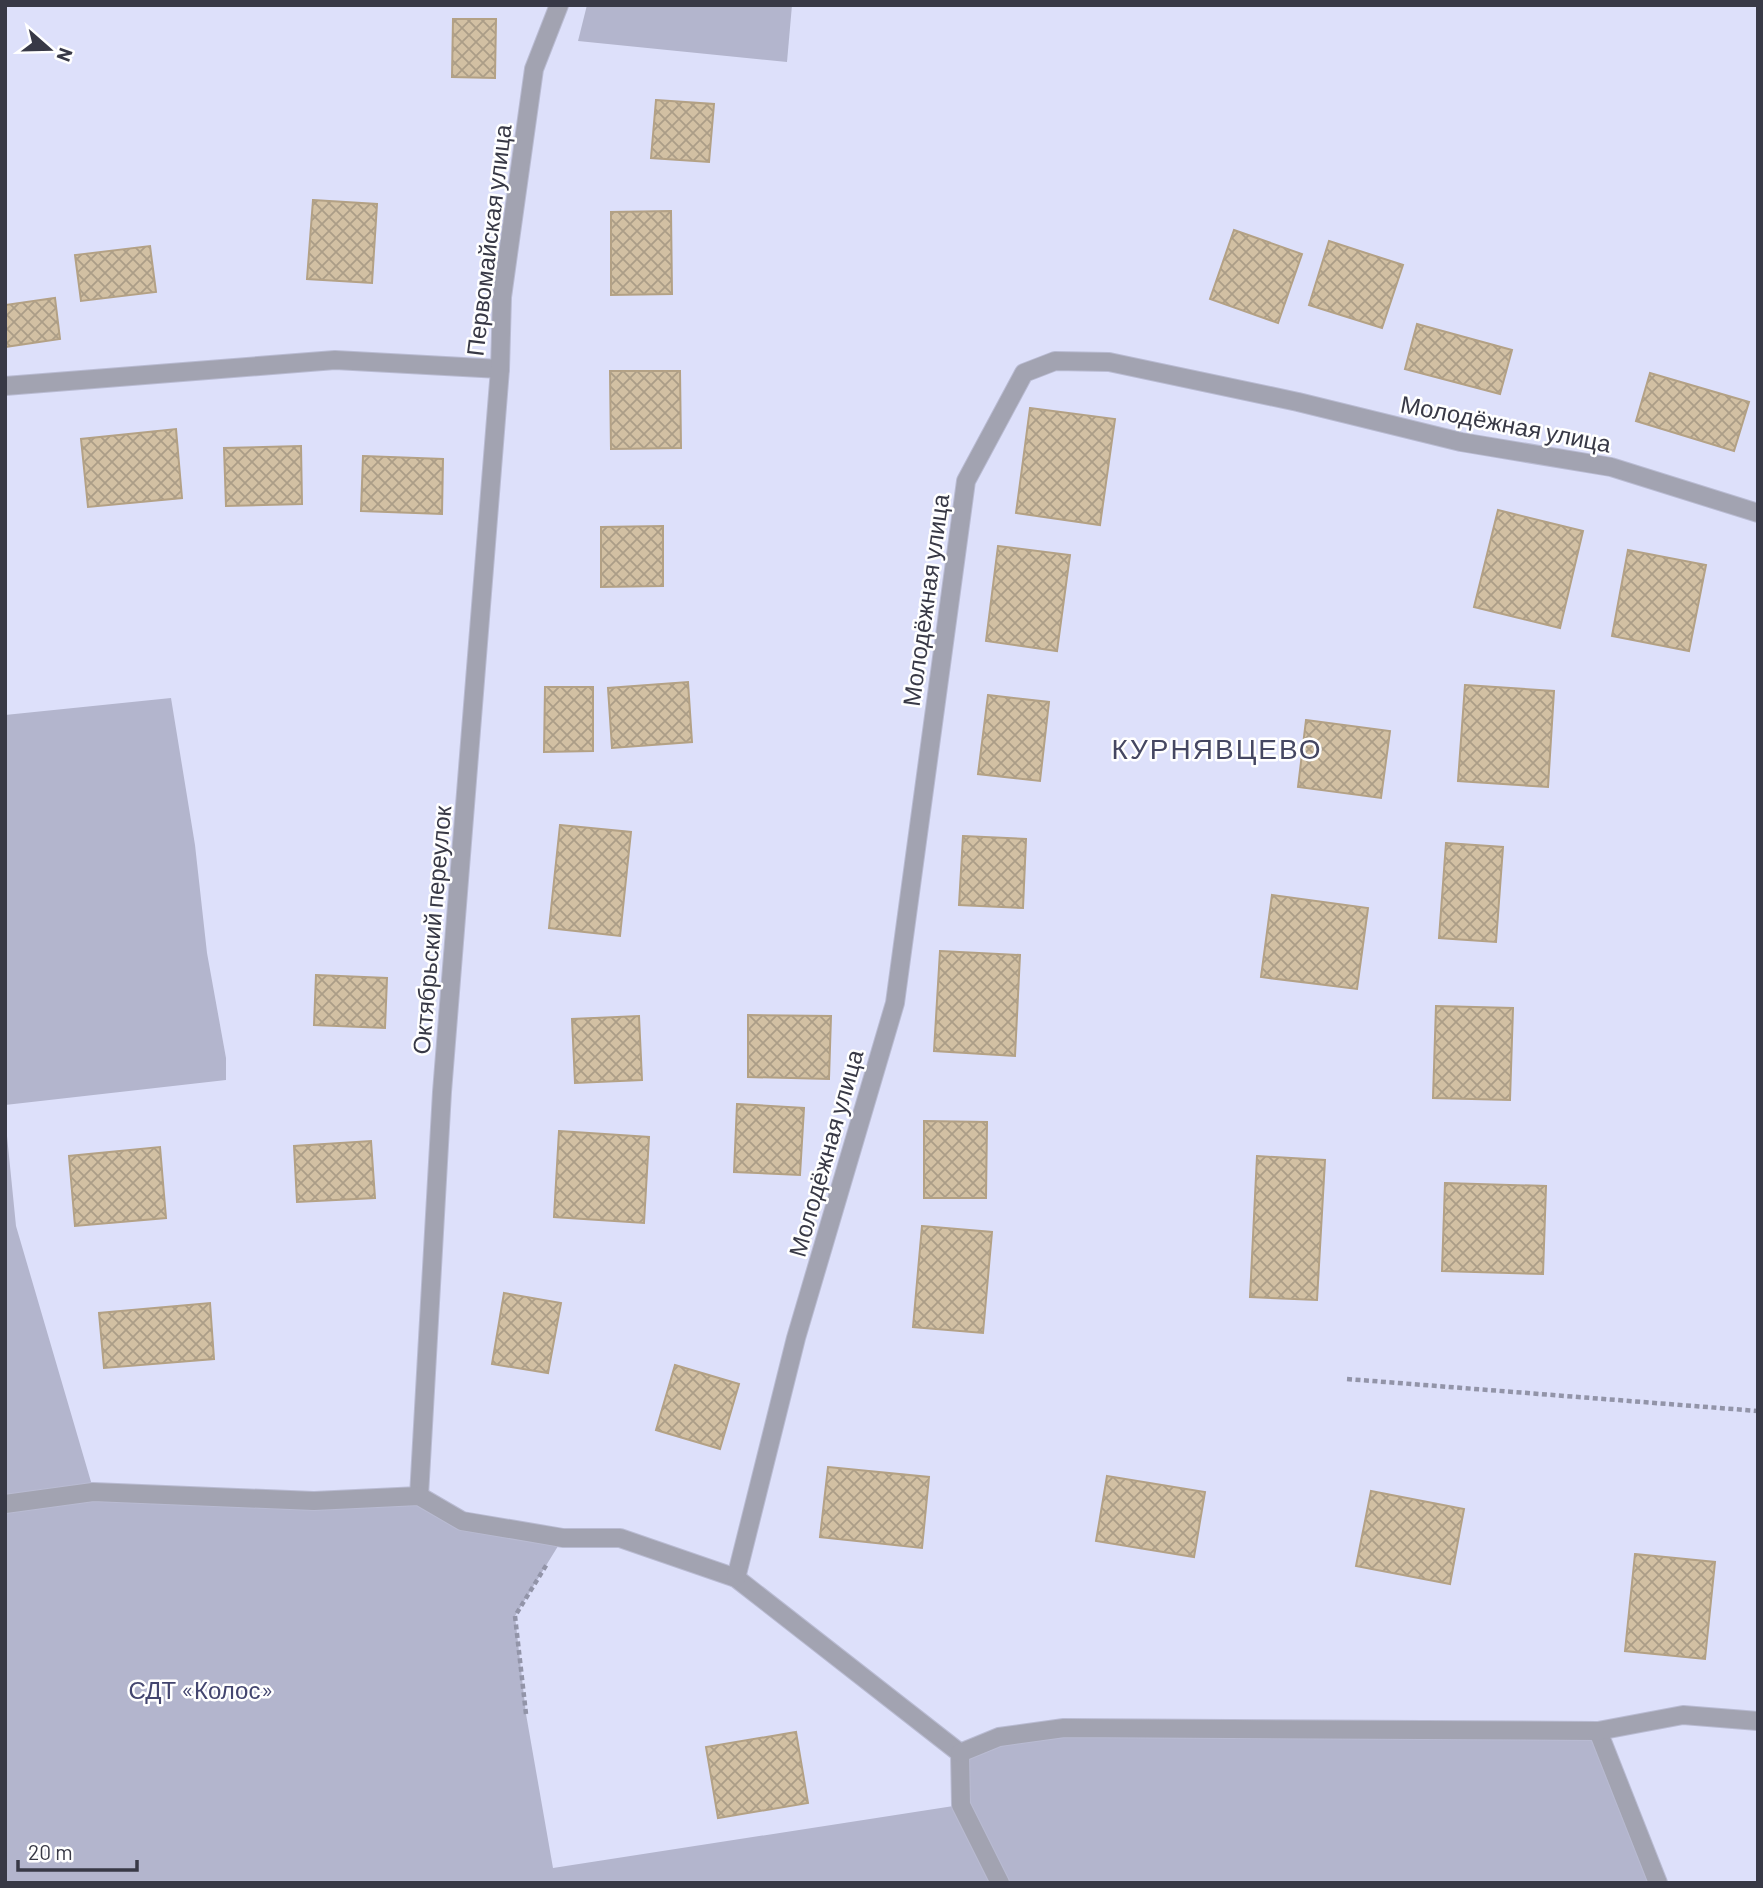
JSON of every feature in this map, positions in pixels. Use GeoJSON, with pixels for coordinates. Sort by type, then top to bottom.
{"type":"FeatureCollection","features":[{"type":"Feature","properties":{"kind":"street","name":"Первомайская улица"},"geometry":{"type":"LineString","coordinates":[[5,386],[335,360],[500,369],[502,297],[534,69],[559,5]]}},
{"type":"Feature","properties":{"kind":"street","name":"Молодёжная улица"},"geometry":{"type":"LineString","coordinates":[[736,1578],[796,1338],[895,1003],[966,481],[1024,373],[1055,361],[1109,362],[1297,402],[1461,442],[1611,467],[1758,513]]}},
{"type":"Feature","properties":{"kind":"street","name":"Октябрьский переулок"},"geometry":{"type":"LineString","coordinates":[[419,1496],[442,1092],[500,369]]}},
{"type":"Feature","properties":{"kind":"street"},"geometry":{"type":"LineString","coordinates":[[5,1504],[93,1492],[314,1501],[419,1496],[462,1521],[563,1538],[620,1538],[736,1578],[960,1753]]}},
{"type":"Feature","properties":{"kind":"street"},"geometry":{"type":"LineString","coordinates":[[960,1753],[999,1737],[1064,1728],[1598,1731],[1683,1715],[1758,1721]]}},
{"type":"Feature","properties":{"kind":"street"},"geometry":{"type":"LineString","coordinates":[[1598,1731],[1657,1883]]}},
{"type":"Feature","properties":{"kind":"street"},"geometry":{"type":"LineString","coordinates":[[960,1753],[961,1805],[1000,1883]]}},
{"type":"Feature","properties":{"kind":"path"},"geometry":{"type":"LineString","coordinates":[[1347,1379],[1758,1411]]}},
{"type":"Feature","properties":{"kind":"path"},"geometry":{"type":"LineString","coordinates":[[526,1714],[514,1616],[563,1538]]}},
{"type":"Feature","properties":{"kind":"green space"},"geometry":{"type":"Polygon","coordinates":[[[587,5],[792,5],[787,62],[578,41],[587,5]]]}},
{"type":"Feature","properties":{"kind":"green space"},"geometry":{"type":"Polygon","coordinates":[[[171,698],[195,845],[207,953],[226,1058],[226,1080],[5,1105],[5,715],[171,698]]]}},
{"type":"Feature","properties":{"kind":"green space","name":"СДТ «Колос»"},"geometry":{"type":"Polygon","coordinates":[[[5,1116],[16,1226],[94,1492],[419,1496],[462,1521],[563,1538],[515,1616],[526,1714],[553,1868],[960,1805],[960,1753],[999,1737],[1598,1731],[1658,1883],[5,1883],[5,1116]]]}},
{"type":"Feature","properties":{"kind":"building"},"geometry":{"type":"Polygon","coordinates":[[[453,19],[496,19],[495,78],[452,77],[453,19]]]}},
{"type":"Feature","properties":{"kind":"building"},"geometry":{"type":"Polygon","coordinates":[[[656,100],[714,104],[709,162],[651,158],[656,100]]]}},
{"type":"Feature","properties":{"kind":"building"},"geometry":{"type":"Polygon","coordinates":[[[313,200],[377,204],[372,283],[307,279],[313,200]]]}},
{"type":"Feature","properties":{"kind":"building"},"geometry":{"type":"Polygon","coordinates":[[[671,211],[672,294],[611,295],[611,212],[671,211]]]}},
{"type":"Feature","properties":{"kind":"building"},"geometry":{"type":"Polygon","coordinates":[[[1234,230],[1302,254],[1278,323],[1210,299],[1234,230]]]}},
{"type":"Feature","properties":{"kind":"building"},"geometry":{"type":"Polygon","coordinates":[[[1329,241],[1403,265],[1382,328],[1309,305],[1329,241]]]}},
{"type":"Feature","properties":{"kind":"building"},"geometry":{"type":"Polygon","coordinates":[[[150,246],[156,292],[81,301],[75,255],[150,246]]]}},
{"type":"Feature","properties":{"kind":"building"},"geometry":{"type":"Polygon","coordinates":[[[55,298],[60,339],[5,347],[5,305],[55,298]]]}},
{"type":"Feature","properties":{"kind":"building"},"geometry":{"type":"Polygon","coordinates":[[[1417,324],[1512,350],[1500,394],[1405,369],[1417,324]]]}},
{"type":"Feature","properties":{"kind":"building"},"geometry":{"type":"Polygon","coordinates":[[[610,371],[680,371],[681,448],[611,449],[610,371]]]}},
{"type":"Feature","properties":{"kind":"building"},"geometry":{"type":"Polygon","coordinates":[[[1650,373],[1749,402],[1734,451],[1636,421],[1650,373]]]}},
{"type":"Feature","properties":{"kind":"building"},"geometry":{"type":"Polygon","coordinates":[[[1030,408],[1115,419],[1100,525],[1016,513],[1030,408]]]}},
{"type":"Feature","properties":{"kind":"building"},"geometry":{"type":"Polygon","coordinates":[[[176,429],[182,498],[88,507],[81,439],[176,429]]]}},
{"type":"Feature","properties":{"kind":"building"},"geometry":{"type":"Polygon","coordinates":[[[301,446],[302,504],[226,506],[224,448],[301,446]]]}},
{"type":"Feature","properties":{"kind":"building"},"geometry":{"type":"Polygon","coordinates":[[[363,456],[443,459],[442,514],[361,511],[363,456]]]}},
{"type":"Feature","properties":{"kind":"building"},"geometry":{"type":"Polygon","coordinates":[[[1498,510],[1583,531],[1560,628],[1474,607],[1498,510]]]}},
{"type":"Feature","properties":{"kind":"building"},"geometry":{"type":"Polygon","coordinates":[[[663,526],[663,586],[601,587],[601,527],[663,526]]]}},
{"type":"Feature","properties":{"kind":"building"},"geometry":{"type":"Polygon","coordinates":[[[998,546],[1070,555],[1057,651],[986,641],[998,546]]]}},
{"type":"Feature","properties":{"kind":"building"},"geometry":{"type":"Polygon","coordinates":[[[1628,550],[1706,565],[1689,651],[1612,636],[1628,550]]]}},
{"type":"Feature","properties":{"kind":"building"},"geometry":{"type":"Polygon","coordinates":[[[688,682],[692,742],[612,748],[608,688],[688,682]]]}},
{"type":"Feature","properties":{"kind":"building"},"geometry":{"type":"Polygon","coordinates":[[[1465,685],[1554,691],[1548,787],[1458,781],[1465,685]]]}},
{"type":"Feature","properties":{"kind":"building"},"geometry":{"type":"Polygon","coordinates":[[[545,687],[593,687],[593,751],[544,752],[545,687]]]}},
{"type":"Feature","properties":{"kind":"building"},"geometry":{"type":"Polygon","coordinates":[[[988,695],[1049,702],[1040,781],[978,774],[988,695]]]}},
{"type":"Feature","properties":{"kind":"building"},"geometry":{"type":"Polygon","coordinates":[[[1306,720],[1390,731],[1381,798],[1298,787],[1306,720]]]}},
{"type":"Feature","properties":{"kind":"building"},"geometry":{"type":"Polygon","coordinates":[[[560,825],[631,832],[620,936],[549,928],[560,825]]]}},
{"type":"Feature","properties":{"kind":"building"},"geometry":{"type":"Polygon","coordinates":[[[963,836],[1026,839],[1023,908],[959,905],[963,836]]]}},
{"type":"Feature","properties":{"kind":"building"},"geometry":{"type":"Polygon","coordinates":[[[1446,843],[1503,847],[1496,942],[1439,938],[1446,843]]]}},
{"type":"Feature","properties":{"kind":"building"},"geometry":{"type":"Polygon","coordinates":[[[1272,895],[1368,908],[1357,989],[1261,977],[1272,895]]]}},
{"type":"Feature","properties":{"kind":"building"},"geometry":{"type":"Polygon","coordinates":[[[940,951],[1020,955],[1015,1056],[934,1051],[940,951]]]}},
{"type":"Feature","properties":{"kind":"building"},"geometry":{"type":"Polygon","coordinates":[[[316,975],[387,978],[385,1028],[314,1025],[316,975]]]}},
{"type":"Feature","properties":{"kind":"building"},"geometry":{"type":"Polygon","coordinates":[[[1436,1006],[1513,1008],[1510,1100],[1433,1098],[1436,1006]]]}},
{"type":"Feature","properties":{"kind":"building"},"geometry":{"type":"Polygon","coordinates":[[[748,1015],[831,1016],[829,1079],[748,1077],[748,1015]]]}},
{"type":"Feature","properties":{"kind":"building"},"geometry":{"type":"Polygon","coordinates":[[[639,1016],[642,1080],[575,1083],[572,1019],[639,1016]]]}},
{"type":"Feature","properties":{"kind":"building"},"geometry":{"type":"Polygon","coordinates":[[[737,1104],[804,1108],[800,1175],[734,1172],[737,1104]]]}},
{"type":"Feature","properties":{"kind":"building"},"geometry":{"type":"Polygon","coordinates":[[[924,1121],[987,1122],[986,1198],[924,1198],[924,1121]]]}},
{"type":"Feature","properties":{"kind":"building"},"geometry":{"type":"Polygon","coordinates":[[[559,1131],[649,1137],[644,1223],[554,1217],[559,1131]]]}},
{"type":"Feature","properties":{"kind":"building"},"geometry":{"type":"Polygon","coordinates":[[[371,1141],[375,1198],[297,1202],[294,1146],[371,1141]]]}},
{"type":"Feature","properties":{"kind":"building"},"geometry":{"type":"Polygon","coordinates":[[[160,1147],[166,1218],[75,1226],[69,1156],[160,1147]]]}},
{"type":"Feature","properties":{"kind":"building"},"geometry":{"type":"Polygon","coordinates":[[[1257,1156],[1325,1160],[1317,1300],[1250,1297],[1257,1156]]]}},
{"type":"Feature","properties":{"kind":"building"},"geometry":{"type":"Polygon","coordinates":[[[1445,1183],[1546,1186],[1543,1274],[1442,1271],[1445,1183]]]}},
{"type":"Feature","properties":{"kind":"building"},"geometry":{"type":"Polygon","coordinates":[[[922,1226],[992,1232],[983,1333],[913,1327],[922,1226]]]}},
{"type":"Feature","properties":{"kind":"building"},"geometry":{"type":"Polygon","coordinates":[[[504,1293],[561,1303],[548,1373],[492,1364],[504,1293]]]}},
{"type":"Feature","properties":{"kind":"building"},"geometry":{"type":"Polygon","coordinates":[[[210,1303],[214,1359],[104,1368],[99,1313],[210,1303]]]}},
{"type":"Feature","properties":{"kind":"building"},"geometry":{"type":"Polygon","coordinates":[[[675,1365],[739,1384],[720,1449],[656,1430],[675,1365]]]}},
{"type":"Feature","properties":{"kind":"building"},"geometry":{"type":"Polygon","coordinates":[[[828,1467],[929,1477],[922,1548],[820,1537],[828,1467]]]}},
{"type":"Feature","properties":{"kind":"building"},"geometry":{"type":"Polygon","coordinates":[[[1107,1476],[1205,1492],[1194,1557],[1096,1541],[1107,1476]]]}},
{"type":"Feature","properties":{"kind":"building"},"geometry":{"type":"Polygon","coordinates":[[[1371,1491],[1464,1509],[1450,1584],[1356,1566],[1371,1491]]]}},
{"type":"Feature","properties":{"kind":"building"},"geometry":{"type":"Polygon","coordinates":[[[1635,1554],[1715,1562],[1705,1659],[1625,1651],[1635,1554]]]}},
{"type":"Feature","properties":{"kind":"building"},"geometry":{"type":"Polygon","coordinates":[[[796,1732],[808,1803],[718,1818],[706,1747],[796,1732]]]}},
{"type":"Feature","properties":{"kind":"district","name":"КУРНЯВЦЕВО"},"geometry":{"type":"Point","coordinates":[1217,748]}}]}
